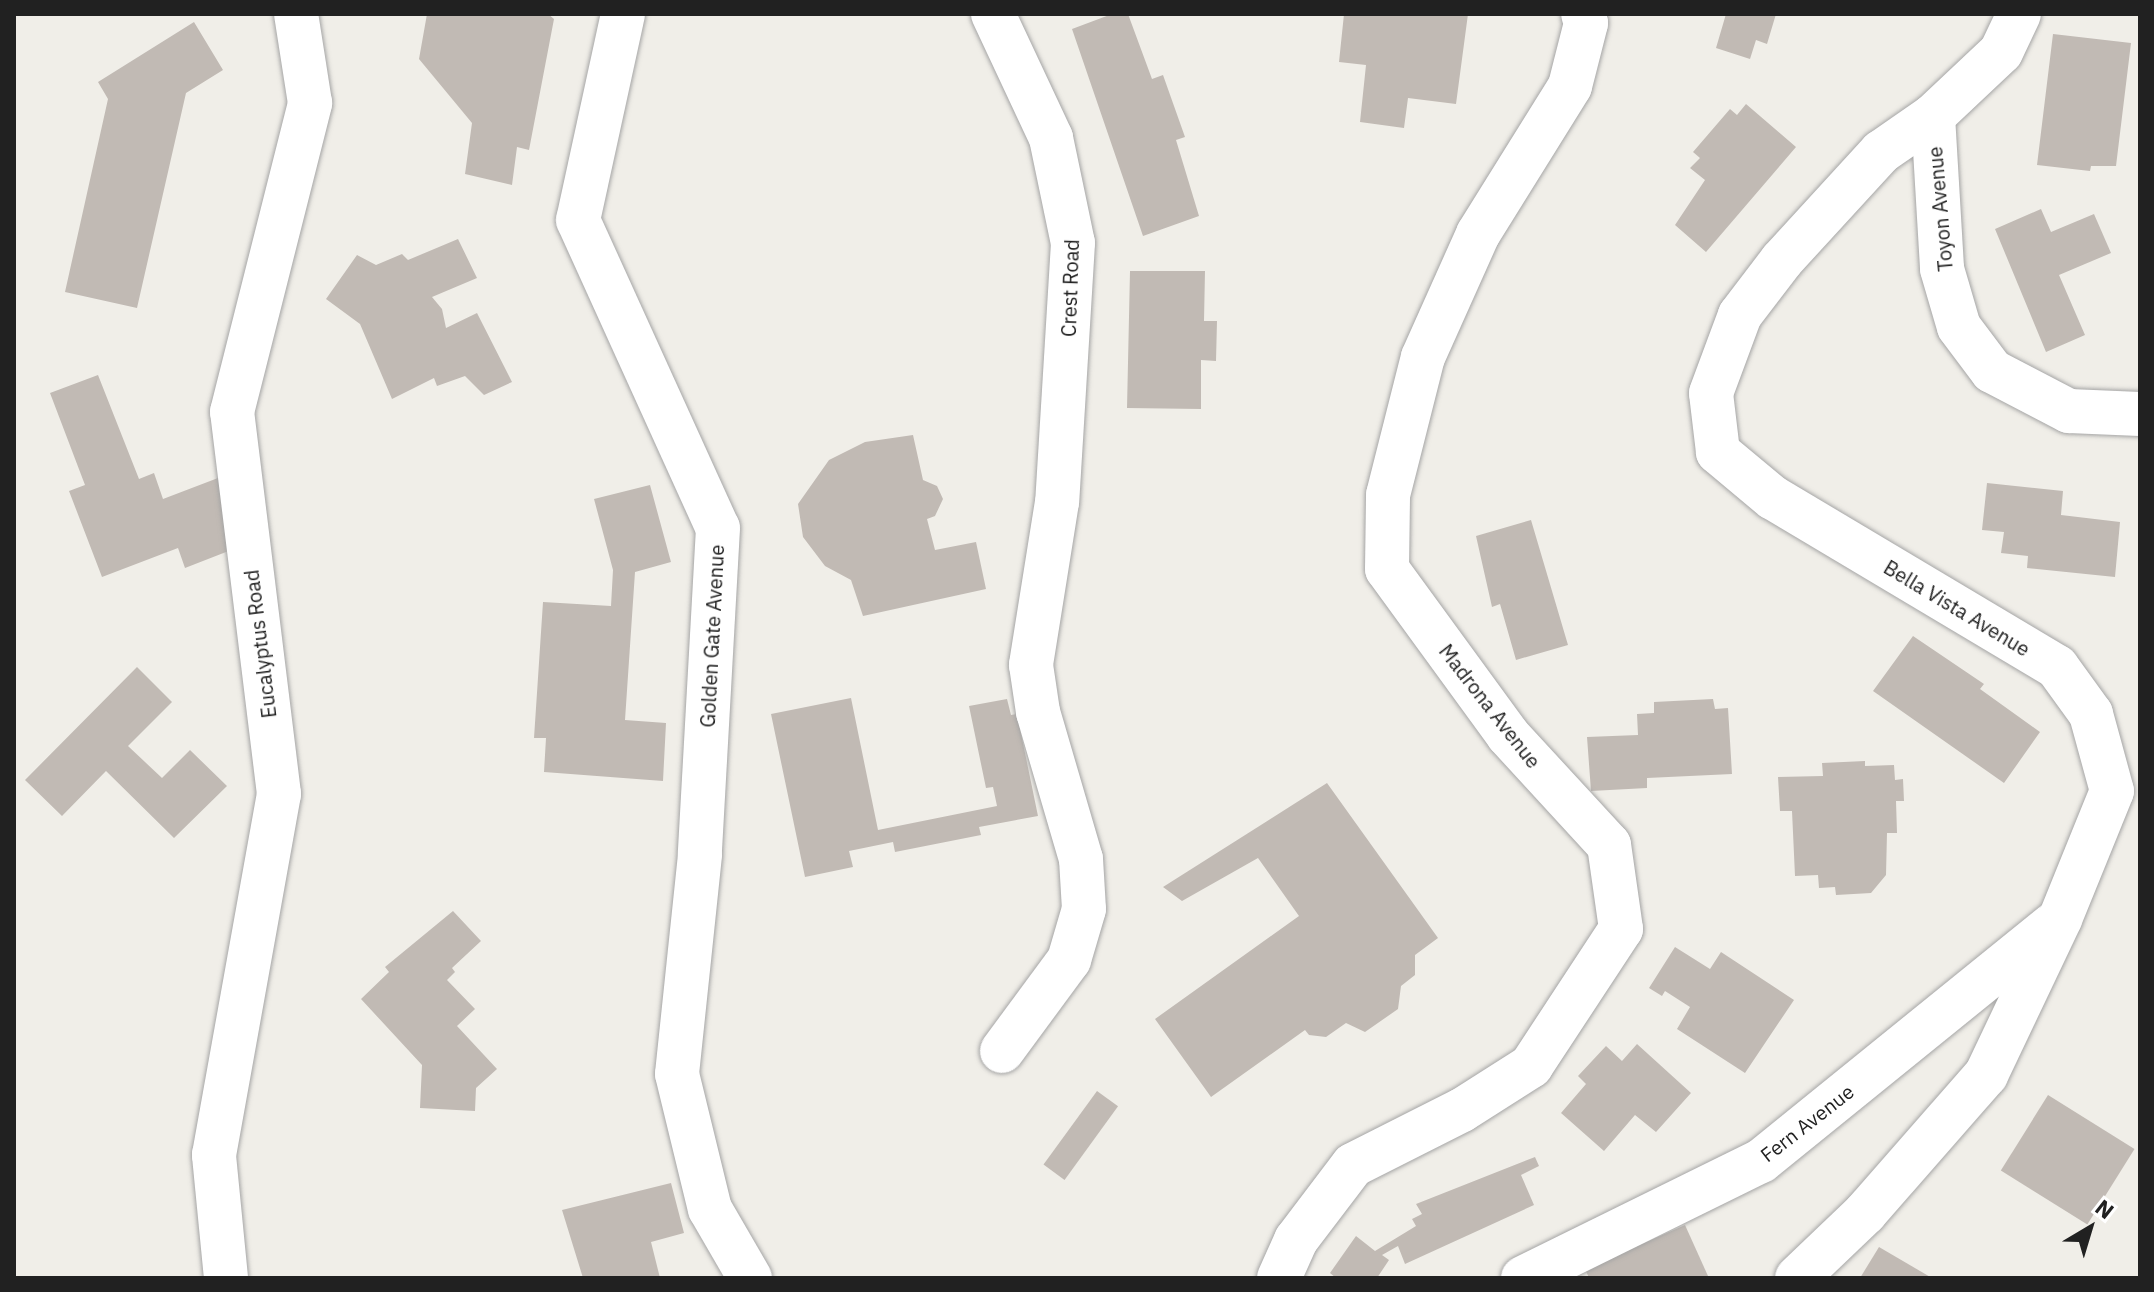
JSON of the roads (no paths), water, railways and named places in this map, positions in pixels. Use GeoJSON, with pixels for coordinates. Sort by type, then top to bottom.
{"type":"FeatureCollection","features":[{"type":"Feature","properties":{"kind":"street","name":"Eucalyptus Road"},"geometry":{"type":"LineString","coordinates":[[226,1278],[214,1155],[279,794],[232,412],[310,103],[296,14]]}},
{"type":"Feature","properties":{"kind":"street","name":"Golden Gate Avenue"},"geometry":{"type":"LineString","coordinates":[[623,14],[578,220],[718,528],[700,855],[677,1074],[710,1209],[750,1278]]}},
{"type":"Feature","properties":{"kind":"street","name":"Crest Road"},"geometry":{"type":"LineString","coordinates":[[993,14],[1051,138],[1066,189],[1073,243],[1057,502],[1031,665],[1038,712],[1081,859],[1084,909],[1069,960],[1002,1051]]}},
{"type":"Feature","properties":{"kind":"street","name":"Madrona Avenue"},"geometry":{"type":"LineString","coordinates":[[1279,1278],[1296,1240],[1353,1165],[1462,1110],[1531,1066],[1621,929],[1609,845],[1508,735],[1387,569],[1388,495],[1423,357],[1478,234],[1570,86],[1586,23],[1583,14]]}},
{"type":"Feature","properties":{"kind":"street","name":"Bella Vista Avenue"},"geometry":{"type":"LineString","coordinates":[[1797,1278],[1865,1213],[1986,1075],[2060,919],[2112,791],[2091,714],[2057,667],[1773,498],[1718,452],[1711,393],[1740,315],[1881,152],[1933,116],[2001,52],[2019,14]]}},
{"type":"Feature","properties":{"kind":"street","name":"Toyon Avenue"},"geometry":{"type":"LineString","coordinates":[[1933,116],[1942,269],[1959,327],[1992,371],[2069,411],[2140,414]]}},
{"type":"Feature","properties":{"kind":"street","name":"Fern Avenue"},"geometry":{"type":"LineString","coordinates":[[1523,1278],[1761,1161],[2060,919]]}}]}
